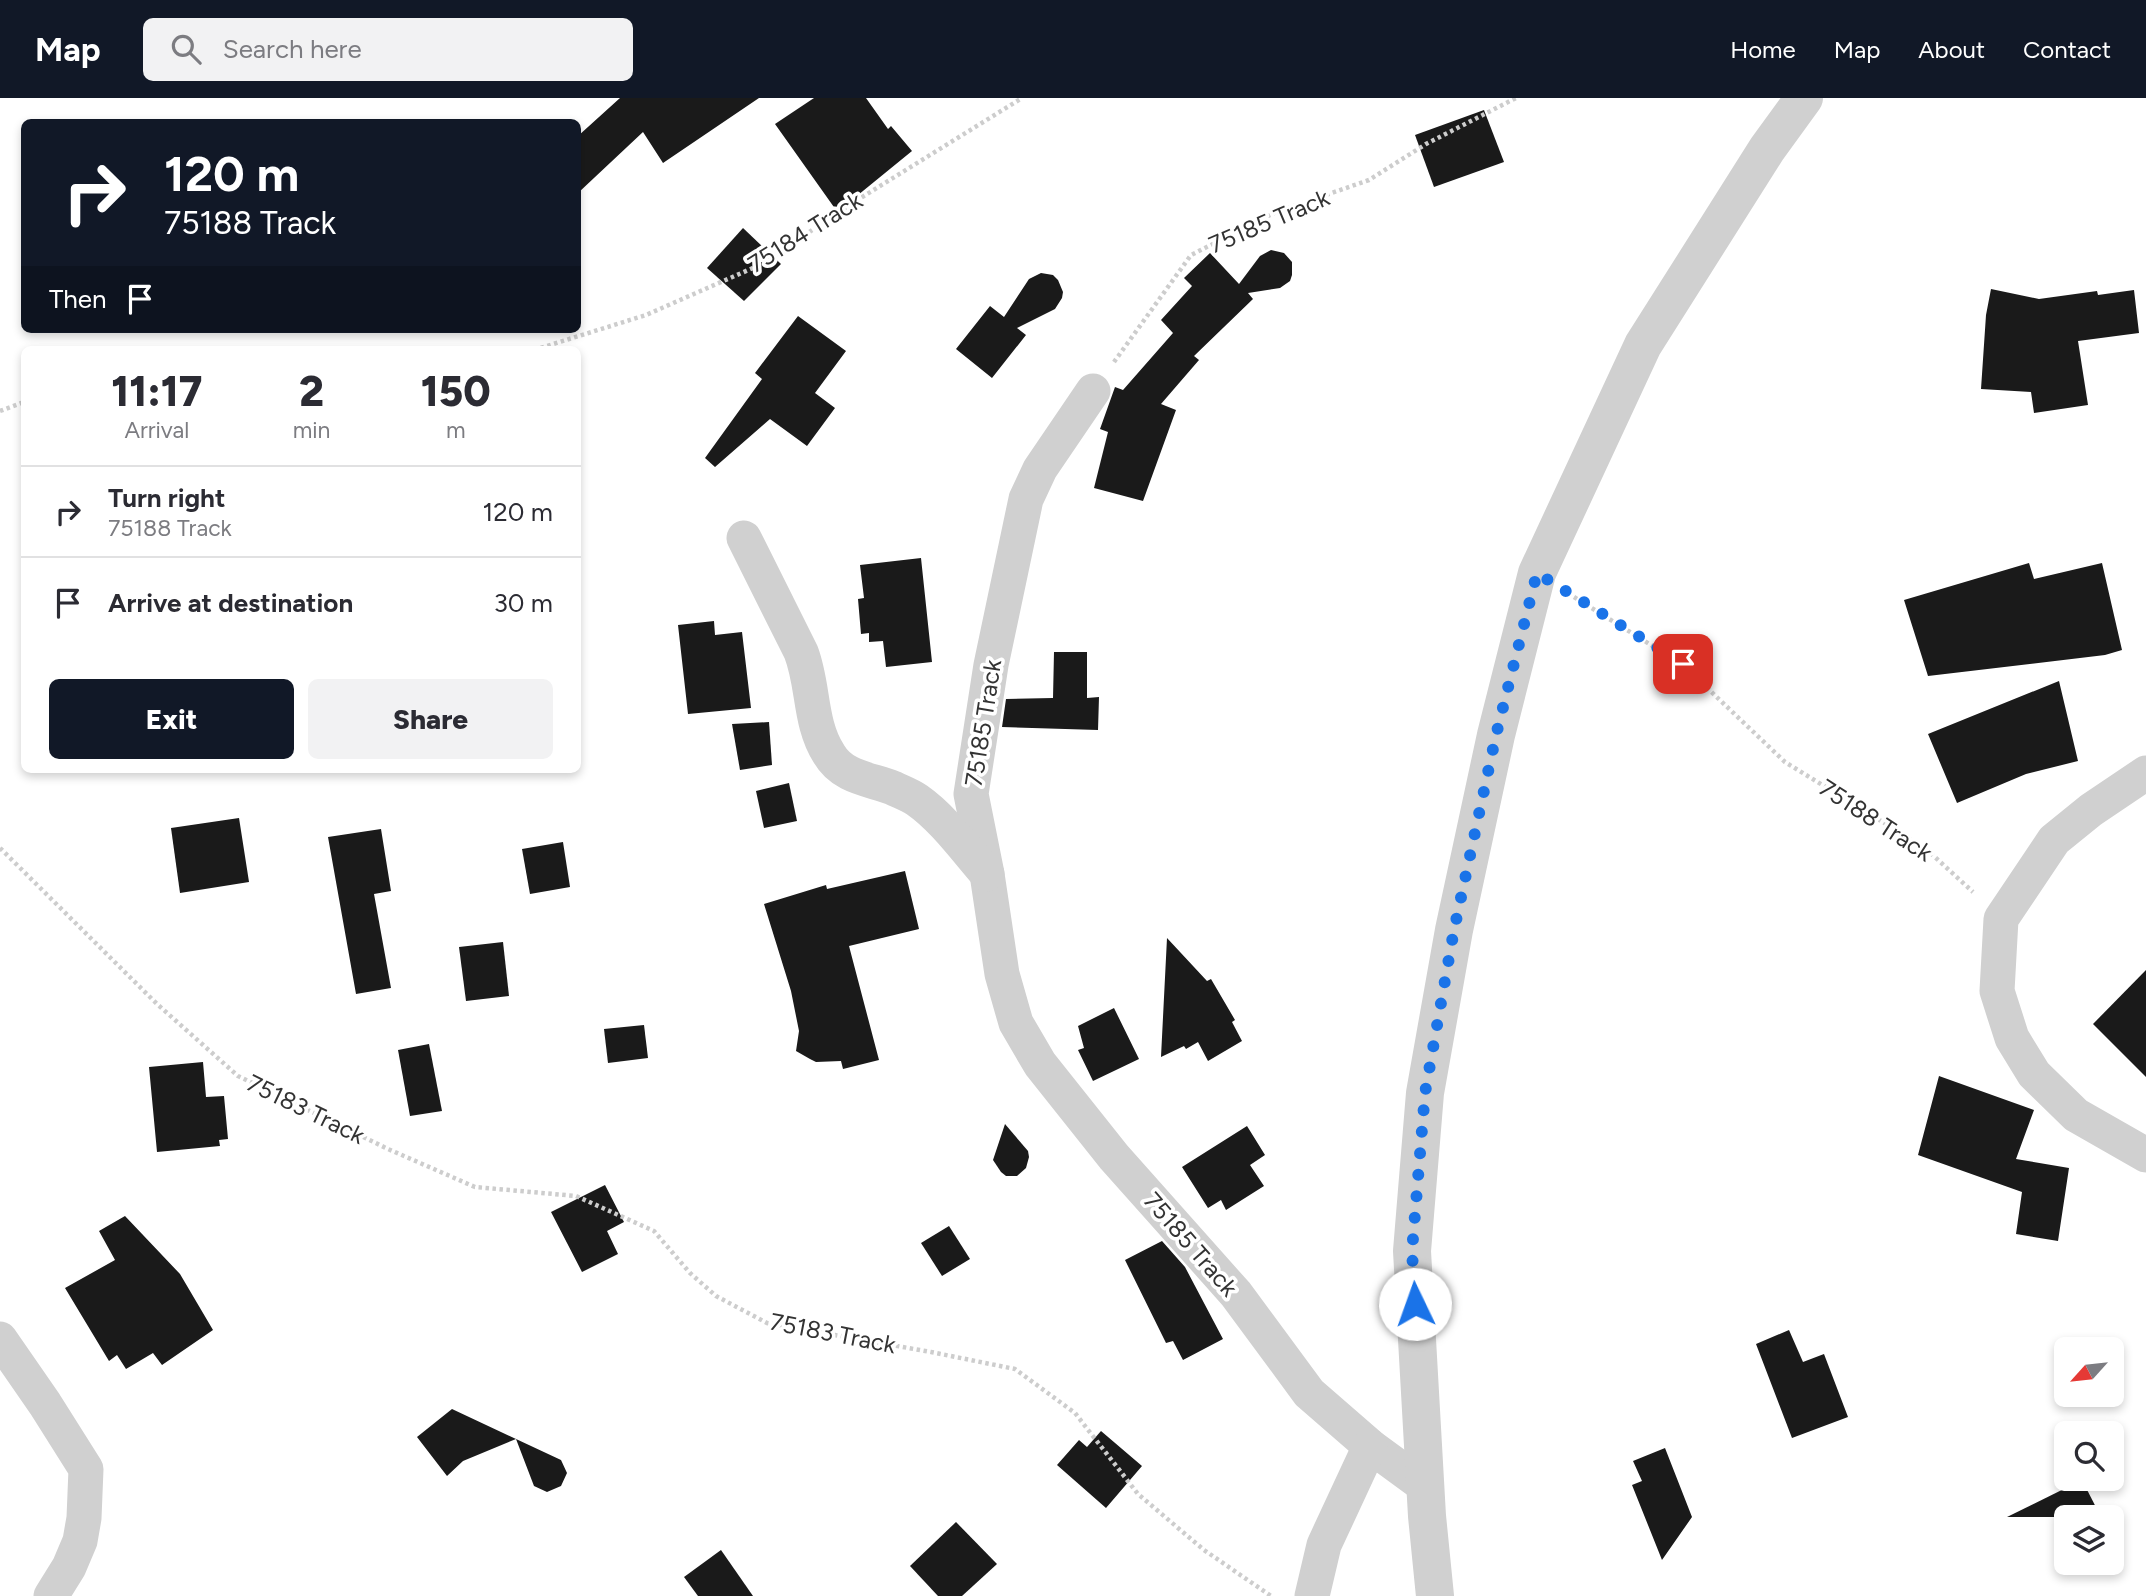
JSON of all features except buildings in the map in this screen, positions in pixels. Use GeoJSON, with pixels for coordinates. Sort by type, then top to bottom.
{"type":"FeatureCollection","features":[{"type":"Feature","properties":{"kind":"street"},"geometry":{"type":"LineString","coordinates":[[1435,1596],[1412,1251],[1425,1093],[1454,930],[1493,748],[1537,573],[1643,345],[1767,149],[1804,98]]}},
{"type":"Feature","properties":{"kind":"street","name":"75185 Track"},"geometry":{"type":"LineString","coordinates":[[1093,391],[1040,469],[1026,499],[991,665],[971,794],[987,874],[1002,974],[1016,1023],[1040,1064],[1114,1157],[1236,1294],[1309,1393],[1370,1446],[1426,1487]]}},
{"type":"Feature","properties":{"kind":"street"},"geometry":{"type":"LineString","coordinates":[[744,538],[801,652],[807,668],[818,732],[829,755],[847,773],[916,799],[935,816],[987,874]]}},
{"type":"Feature","properties":{"kind":"street"},"geometry":{"type":"LineString","coordinates":[[2146,773],[2091,810],[2054,840],[2001,919],[1997,991],[2012,1038],[2034,1074],[2076,1115],[2146,1155]]}},
{"type":"Feature","properties":{"kind":"street"},"geometry":{"type":"LineString","coordinates":[[0,1339],[86,1469],[80,1541],[69,1567],[51,1596]]}},
{"type":"Feature","properties":{"kind":"street"},"geometry":{"type":"LineString","coordinates":[[1312,1596],[1324,1545],[1370,1446]]}},
{"type":"Feature","properties":{"kind":"path","name":"75184 Track"},"geometry":{"type":"LineString","coordinates":[[547,346],[646,315],[762,264],[850,204],[1022,98]]}},
{"type":"Feature","properties":{"kind":"path","name":"75185 Track"},"geometry":{"type":"LineString","coordinates":[[1093,391],[1191,256],[1274,213],[1369,180],[1426,144],[1516,98]]}},
{"type":"Feature","properties":{"kind":"path"},"geometry":{"type":"LineString","coordinates":[[0,411],[21,403]]}},
{"type":"Feature","properties":{"kind":"path","name":"75188 Track"},"geometry":{"type":"LineString","coordinates":[[1537,573],[1683,664],[1785,762],[1925,848],[2001,919]]}},
{"type":"Feature","properties":{"kind":"path","name":"75183 Track"},"geometry":{"type":"LineString","coordinates":[[0,848],[157,1004],[238,1076],[388,1149],[475,1187],[576,1196],[653,1231],[690,1273],[716,1296],[768,1323],[1015,1369],[1075,1413],[1138,1494],[1204,1550],[1271,1596]]}},
{"type":"Feature","properties":{"kind":"route"},"geometry":{"type":"LineString","coordinates":[[1415,1304],[1412,1251],[1425,1093],[1454,930],[1496,735],[1537,573],[1683,664]]}}]}
